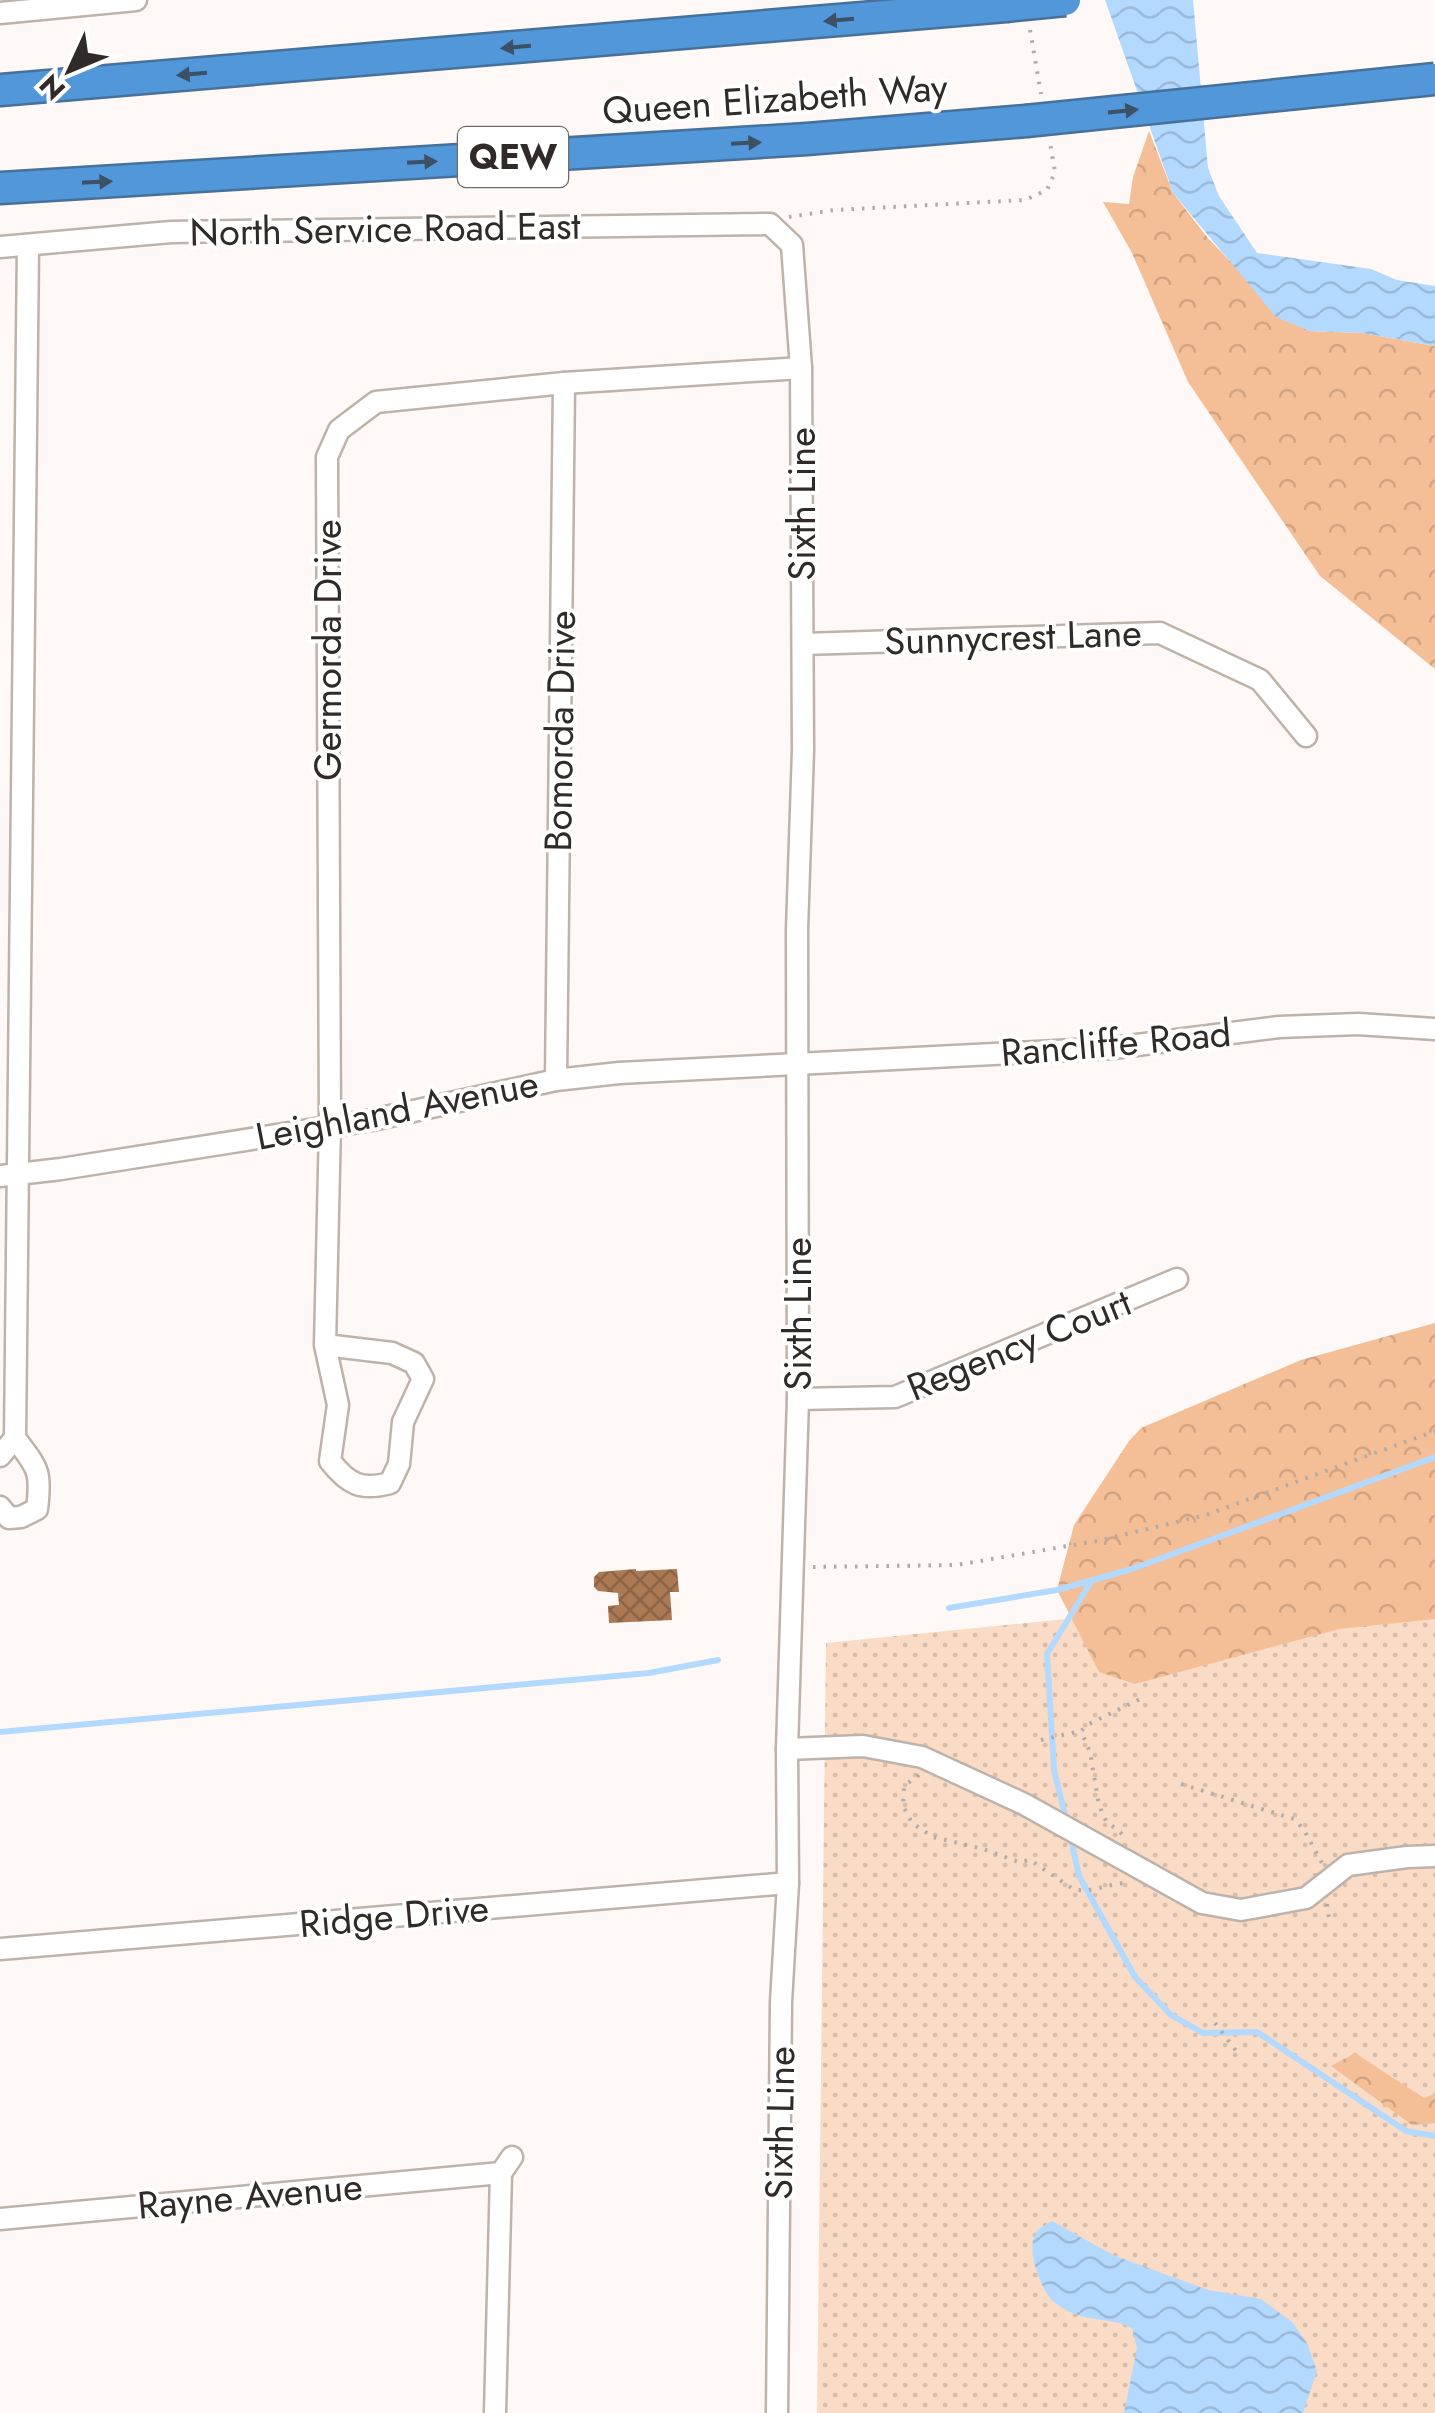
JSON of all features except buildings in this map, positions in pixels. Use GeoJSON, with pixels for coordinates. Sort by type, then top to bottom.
{"type":"FeatureCollection","features":[{"type":"Feature","properties":{"kind":"highway","name":"Queen Elizabeth Way"},"geometry":{"type":"LineString","coordinates":[[0,90],[1017,12],[1065,0]]}},
{"type":"Feature","properties":{"kind":"highway","name":"Queen Elizabeth Way"},"geometry":{"type":"LineString","coordinates":[[0,188],[807,139],[1435,79]]}},
{"type":"Feature","properties":{"kind":"street"},"geometry":{"type":"LineString","coordinates":[[0,13],[136,0]]}},
{"type":"Feature","properties":{"kind":"street","name":"North Service Road East"},"geometry":{"type":"LineString","coordinates":[[0,247],[171,232],[770,224]]}},
{"type":"Feature","properties":{"kind":"street","name":"Sixth Line"},"geometry":{"type":"LineString","coordinates":[[770,224],[792,245],[801,368],[803,644],[797,1064],[798,1398],[786,1750],[788,1883],[781,2002],[778,2413]]}},
{"type":"Feature","properties":{"kind":"street"},"geometry":{"type":"LineString","coordinates":[[0,1507],[9,1518],[21,1517],[37,1508],[40,1482],[35,1465],[14,1438],[9,1174],[28,245]]}},
{"type":"Feature","properties":{"kind":"street","name":"Germorda Drive"},"geometry":{"type":"LineString","coordinates":[[325,1345],[392,1354],[414,1362],[423,1379],[403,1422],[399,1464],[390,1483],[370,1488],[344,1479],[330,1461],[338,1405],[325,1345],[330,1125],[327,457],[339,430],[376,402],[564,382],[801,368]]}},
{"type":"Feature","properties":{"kind":"street","name":"Bomorda Drive"},"geometry":{"type":"LineString","coordinates":[[556,1080],[564,382]]}},
{"type":"Feature","properties":{"kind":"street","name":"Sunnycrest Lane"},"geometry":{"type":"LineString","coordinates":[[803,644],[1160,633],[1260,680],[1306,736]]}},
{"type":"Feature","properties":{"kind":"street","name":"Rancliffe Road"},"geometry":{"type":"LineString","coordinates":[[797,1064],[1113,1048],[1280,1027],[1358,1024],[1435,1028]]}},
{"type":"Feature","properties":{"kind":"street","name":"Leighland Avenue"},"geometry":{"type":"LineString","coordinates":[[9,1174],[372,1120],[556,1080],[797,1064]]}},
{"type":"Feature","properties":{"kind":"street","name":"Regency Court"},"geometry":{"type":"LineString","coordinates":[[798,1398],[895,1397],[1177,1280]]}},
{"type":"Feature","properties":{"kind":"street"},"geometry":{"type":"LineString","coordinates":[[0,1456],[14,1438]]}},
{"type":"Feature","properties":{"kind":"street"},"geometry":{"type":"LineString","coordinates":[[786,1750],[863,1746],[922,1757],[1055,1822],[1202,1903],[1242,1910],[1306,1898],[1348,1865],[1435,1856]]}},
{"type":"Feature","properties":{"kind":"street","name":"Ridge Drive"},"geometry":{"type":"LineString","coordinates":[[0,1949],[788,1883]]}},
{"type":"Feature","properties":{"kind":"street","name":"Rayne Avenue"},"geometry":{"type":"LineString","coordinates":[[0,2219],[506,2165],[495,2413]]}},
{"type":"Feature","properties":{"kind":"path"},"geometry":{"type":"LineString","coordinates":[[770,224],[794,214],[834,210],[1025,200],[1047,190],[1055,172],[1017,12]]}},
{"type":"Feature","properties":{"kind":"path"},"geometry":{"type":"LineString","coordinates":[[793,1567],[957,1565],[1097,1541],[1206,1515],[1435,1431]]}},
{"type":"Feature","properties":{"kind":"path"},"geometry":{"type":"LineString","coordinates":[[1041,1740],[1081,1731],[1140,1699]]}},
{"type":"Feature","properties":{"kind":"path"},"geometry":{"type":"LineString","coordinates":[[1081,1731],[1090,1752],[1099,1805],[1106,1821],[1131,1842]]}},
{"type":"Feature","properties":{"kind":"path"},"geometry":{"type":"LineString","coordinates":[[935,1763],[904,1786],[903,1806],[912,1823],[933,1836],[1019,1862],[1030,1860],[1081,1892],[1114,1883],[1168,1884]]}},
{"type":"Feature","properties":{"kind":"path"},"geometry":{"type":"LineString","coordinates":[[1182,1784],[1294,1819],[1331,1878],[1326,1899],[1329,1919]]}},
{"type":"Feature","properties":{"kind":"path"},"geometry":{"type":"LineString","coordinates":[[1215,2024],[1237,2052]]}},
{"type":"Feature","properties":{"kind":"shaded area"},"geometry":{"type":"Polygon","coordinates":[[[1435,1579],[1435,2413],[817,2413],[826,1643],[1435,1579]]]}},
{"type":"Feature","properties":{"kind":"green space"},"geometry":{"type":"Polygon","coordinates":[[[1149,131],[1173,193],[1207,237],[1241,273],[1309,331],[1362,333],[1435,346],[1435,669],[1320,576],[1188,382],[1132,253],[1103,202],[1129,204],[1133,177],[1149,131]]]}},
{"type":"Feature","properties":{"kind":"green space"},"geometry":{"type":"Polygon","coordinates":[[[1435,1323],[1435,1619],[1339,1629],[1135,1684],[1099,1672],[1057,1590],[1074,1525],[1141,1428],[1301,1360],[1435,1323]]]}},
{"type":"Feature","properties":{"kind":"green space"},"geometry":{"type":"Polygon","coordinates":[[[1355,2053],[1424,2098],[1435,2094],[1435,2123],[1412,2125],[1331,2066],[1355,2053]]]}},
{"type":"Feature","properties":{"kind":"water"},"geometry":{"type":"Polygon","coordinates":[[[1105,0],[1193,0],[1208,168],[1219,196],[1257,253],[1371,269],[1397,280],[1435,286],[1435,346],[1362,333],[1309,331],[1276,317],[1173,193],[1105,0]]]}},
{"type":"Feature","properties":{"kind":"water"},"geometry":{"type":"Polygon","coordinates":[[[1052,2221],[1113,2255],[1208,2290],[1261,2299],[1292,2322],[1307,2343],[1317,2371],[1303,2413],[1124,2413],[1137,2348],[1132,2328],[1078,2315],[1050,2298],[1038,2274],[1032,2245],[1038,2230],[1052,2221]]]}},
{"type":"Feature","properties":{"kind":"waterway"},"geometry":{"type":"LineString","coordinates":[[949,1608],[1057,1590],[1132,1569],[1435,1457]]}},
{"type":"Feature","properties":{"kind":"waterway"},"geometry":{"type":"LineString","coordinates":[[1067,1823],[1054,1770],[1047,1654],[1092,1580]]}},
{"type":"Feature","properties":{"kind":"waterway"},"geometry":{"type":"LineString","coordinates":[[0,1732],[649,1673],[718,1660]]}},
{"type":"Feature","properties":{"kind":"waterway"},"geometry":{"type":"LineString","coordinates":[[1070,1835],[1079,1876],[1135,1977],[1171,2015],[1203,2033],[1257,2032],[1406,2131],[1435,2136]]}}]}
